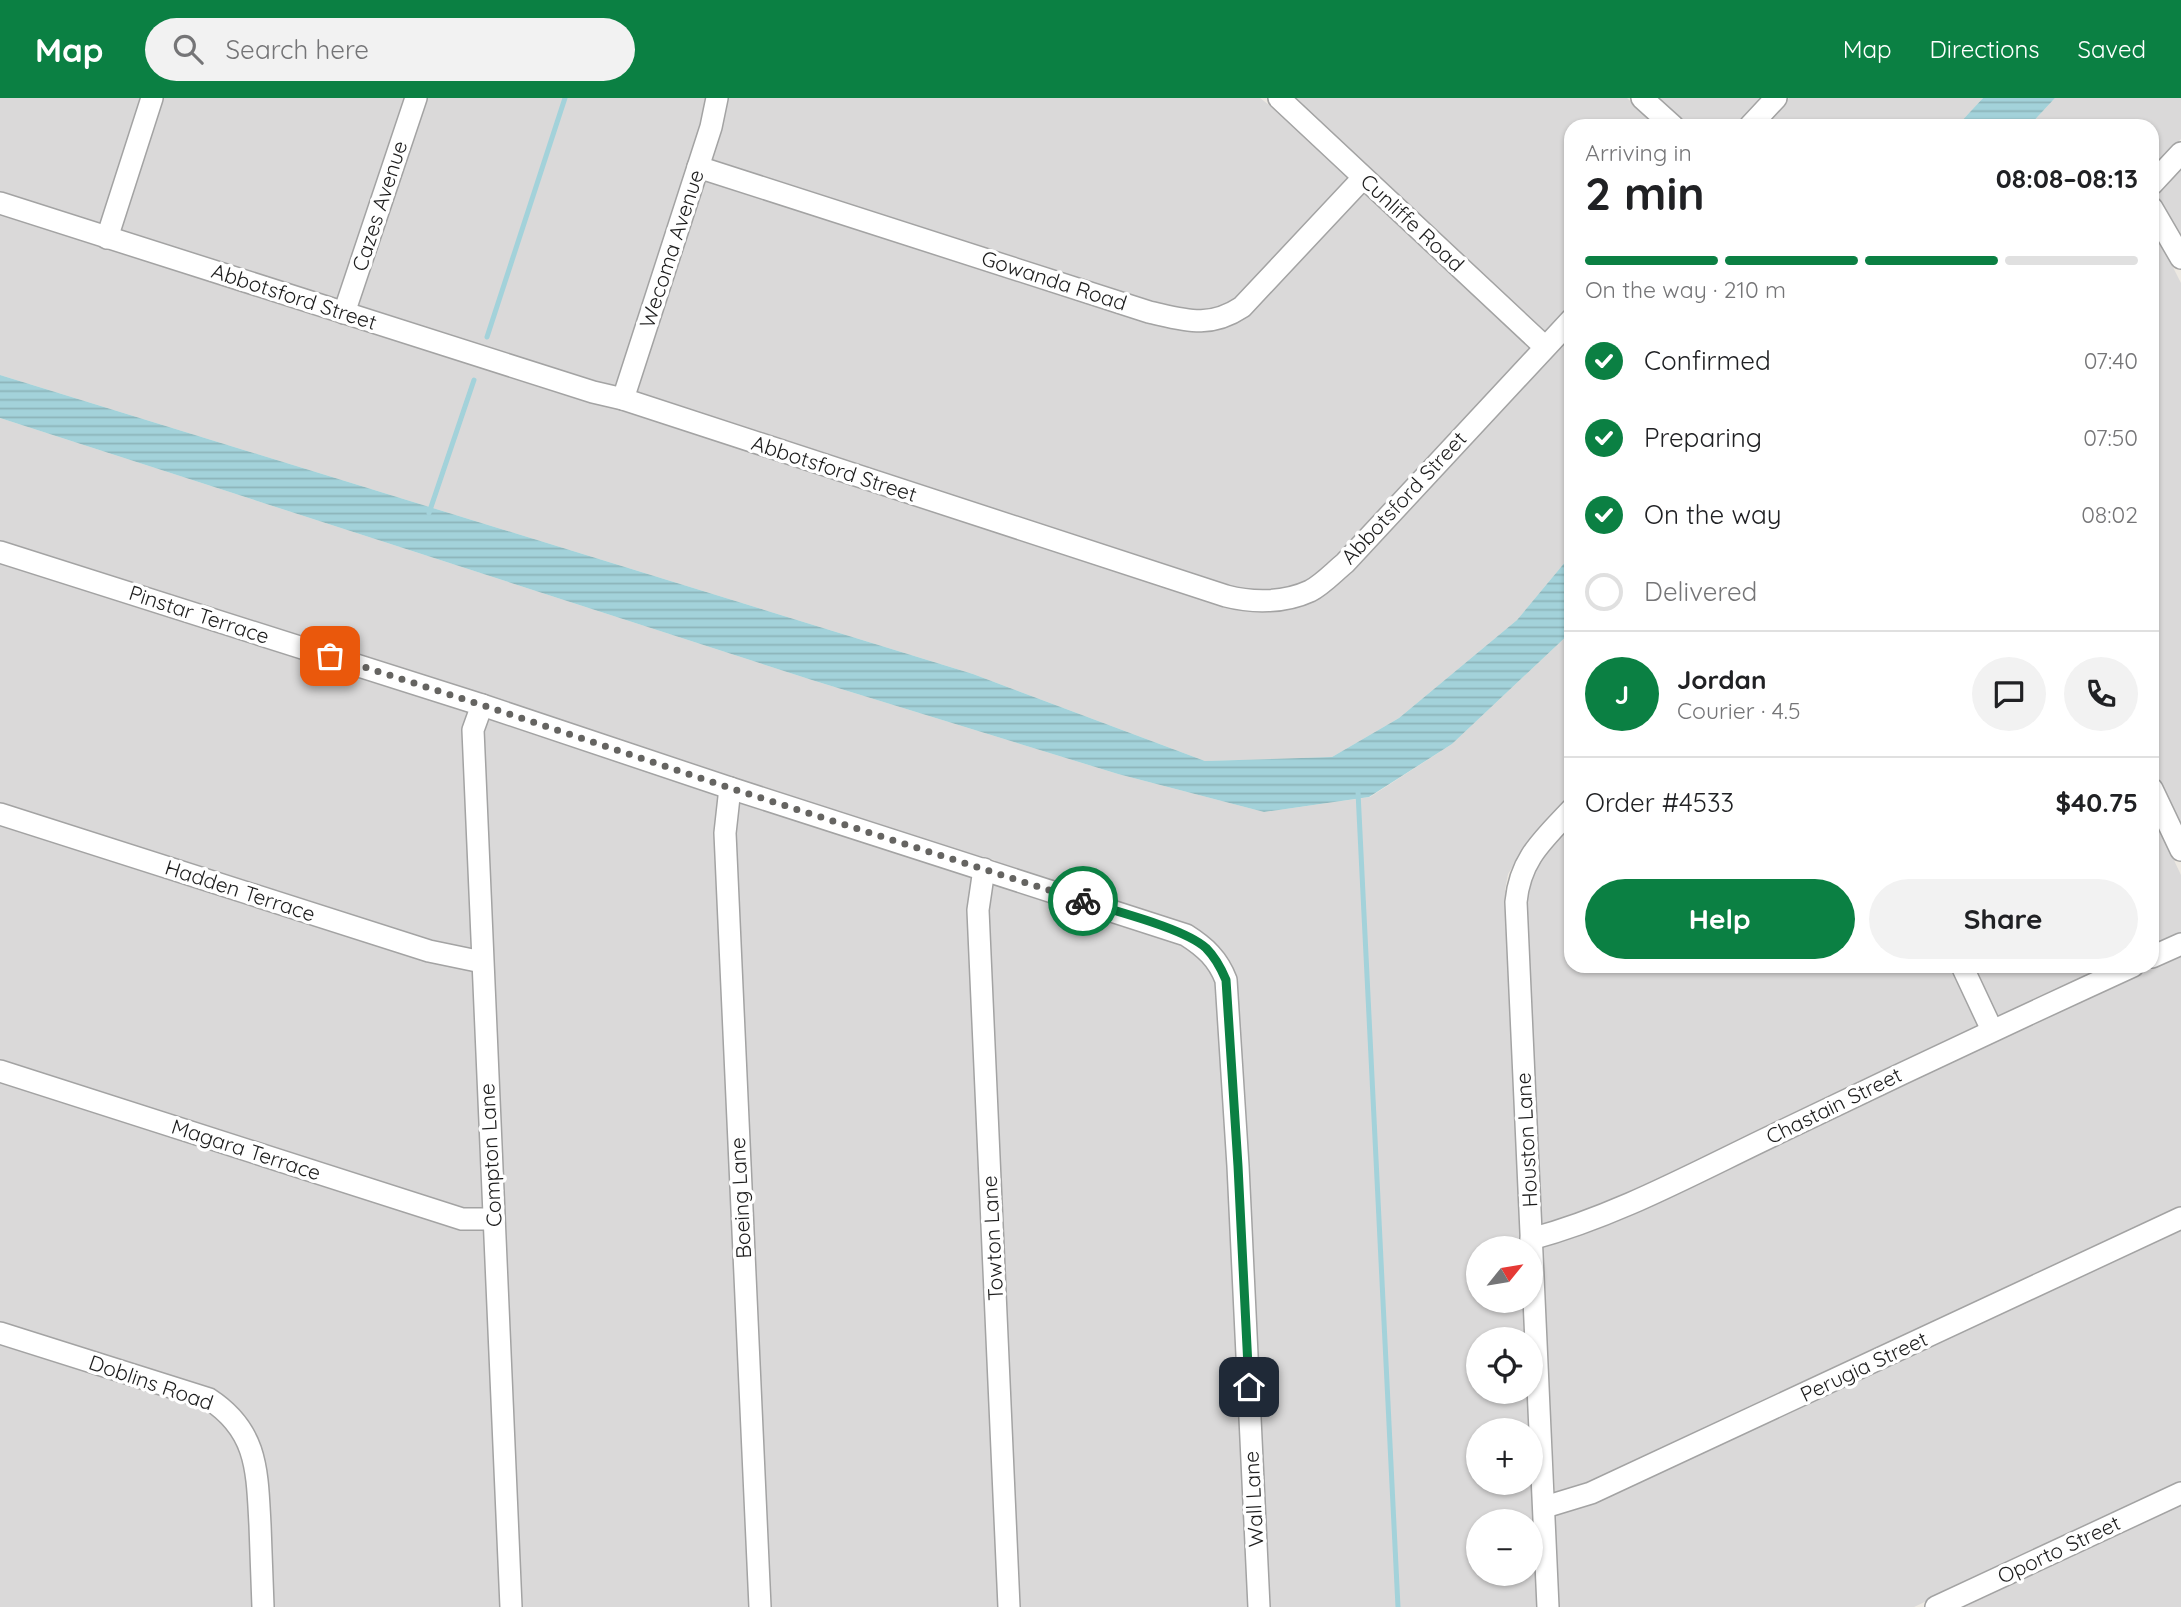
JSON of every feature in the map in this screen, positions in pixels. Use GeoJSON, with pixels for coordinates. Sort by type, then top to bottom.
{"type":"FeatureCollection","features":[{"type":"Feature","properties":{"kind":"street"},"geometry":{"type":"LineString","coordinates":[[107,238],[152,98]]}},
{"type":"Feature","properties":{"kind":"street","name":"Cazes Avenue"},"geometry":{"type":"LineString","coordinates":[[344,313],[416,98]]}},
{"type":"Feature","properties":{"kind":"street","name":"Wecoma Avenue"},"geometry":{"type":"LineString","coordinates":[[623,400],[711,127],[717,98]]}},
{"type":"Feature","properties":{"kind":"street","name":"Cunliffe Road"},"geometry":{"type":"LineString","coordinates":[[1279,98],[1545,347]]}},
{"type":"Feature","properties":{"kind":"street"},"geometry":{"type":"LineString","coordinates":[[1642,98],[1665,119]]}},
{"type":"Feature","properties":{"kind":"street"},"geometry":{"type":"LineString","coordinates":[[1756,119],[1776,98]]}},
{"type":"Feature","properties":{"kind":"street"},"geometry":{"type":"LineString","coordinates":[[2159,177],[2181,153]]}},
{"type":"Feature","properties":{"kind":"street","name":"Gowanda Road"},"geometry":{"type":"LineString","coordinates":[[698,167],[1149,312],[1194,322],[1213,321],[1242,307],[1363,178]]}},
{"type":"Feature","properties":{"kind":"street","name":"Abbotsford Street"},"geometry":{"type":"LineString","coordinates":[[0,203],[623,400],[1226,596],[1261,601],[1295,596],[1312,590],[1345,563],[1564,327]]}},
{"type":"Feature","properties":{"kind":"street"},"geometry":{"type":"LineString","coordinates":[[2159,220],[2181,258]]}},
{"type":"Feature","properties":{"kind":"street","name":"Pinstar Terrace"},"geometry":{"type":"LineString","coordinates":[[0,552],[482,705],[1186,935],[1205,947],[1223,972]]}},
{"type":"Feature","properties":{"kind":"street","name":"Compton Lane"},"geometry":{"type":"LineString","coordinates":[[482,705],[472,730],[511,1607]]}},
{"type":"Feature","properties":{"kind":"street","name":"Boeing Lane"},"geometry":{"type":"LineString","coordinates":[[730,788],[725,833],[760,1607]]}},
{"type":"Feature","properties":{"kind":"street"},"geometry":{"type":"LineString","coordinates":[[2159,804],[2181,850]]}},
{"type":"Feature","properties":{"kind":"street","name":"Hadden Terrace"},"geometry":{"type":"LineString","coordinates":[[0,814],[429,951],[482,962]]}},
{"type":"Feature","properties":{"kind":"street","name":"Houston Lane"},"geometry":{"type":"LineString","coordinates":[[1531,1236],[1516,902],[1524,865],[1537,846],[1564,817]]}},
{"type":"Feature","properties":{"kind":"street","name":"Towton Lane"},"geometry":{"type":"LineString","coordinates":[[984,869],[978,910],[1009,1607]]}},
{"type":"Feature","properties":{"kind":"street"},"geometry":{"type":"LineString","coordinates":[[2159,954],[2181,944]]}},
{"type":"Feature","properties":{"kind":"street","name":"Wall Lane"},"geometry":{"type":"LineString","coordinates":[[1223,972],[1226,980],[1238,1166],[1259,1607]]}},
{"type":"Feature","properties":{"kind":"street"},"geometry":{"type":"LineString","coordinates":[[1965,973],[1992,1030]]}},
{"type":"Feature","properties":{"kind":"street","name":"Chastain Street"},"geometry":{"type":"LineString","coordinates":[[1542,1236],[1573,1228],[1644,1197],[1992,1030],[2118,973]]}},
{"type":"Feature","properties":{"kind":"street","name":"Magara Terrace"},"geometry":{"type":"LineString","coordinates":[[0,1071],[463,1219],[494,1219]]}},
{"type":"Feature","properties":{"kind":"street","name":"Perugia Street"},"geometry":{"type":"LineString","coordinates":[[1545,1507],[1604,1488],[2181,1218]]}},
{"type":"Feature","properties":{"kind":"street","name":"Houston Lane"},"geometry":{"type":"LineString","coordinates":[[1535,1313],[1548,1607]]}},
{"type":"Feature","properties":{"kind":"street","name":"Doblins Road"},"geometry":{"type":"LineString","coordinates":[[0,1333],[209,1399],[225,1409],[236,1421],[251,1447],[258,1477],[263,1607]]}},
{"type":"Feature","properties":{"kind":"street","name":"Oporto Street"},"geometry":{"type":"LineString","coordinates":[[1936,1607],[2181,1493]]}},
{"type":"Feature","properties":{"kind":"shaded area"},"geometry":{"type":"Polygon","coordinates":[[[0,98],[142,98],[101,225],[0,193],[0,98]]]}},
{"type":"Feature","properties":{"kind":"shaded area"},"geometry":{"type":"Polygon","coordinates":[[[162,98],[406,98],[338,301],[120,231],[162,98]]]}},
{"type":"Feature","properties":{"kind":"shaded area"},"geometry":{"type":"Polygon","coordinates":[[[427,98],[706,98],[701,125],[617,388],[357,307],[427,98]]]}},
{"type":"Feature","properties":{"kind":"shaded area"},"geometry":{"type":"Polygon","coordinates":[[[727,98],[1260,98],[1287,119],[1349,179],[1236,300],[1226,306],[1196,312],[1153,303],[711,161],[727,98]]]}},
{"type":"Feature","properties":{"kind":"shaded area"},"geometry":{"type":"Polygon","coordinates":[[[1295,98],[1627,98],[1650,119],[1564,119],[1564,313],[1546,333],[1295,98]]]}},
{"type":"Feature","properties":{"kind":"shaded area"},"geometry":{"type":"Polygon","coordinates":[[[1658,98],[1763,98],[1744,119],[1680,119],[1658,98]]]}},
{"type":"Feature","properties":{"kind":"shaded area"},"geometry":{"type":"Polygon","coordinates":[[[1789,98],[1983,98],[1964,119],[1770,119],[1789,98]]]}},
{"type":"Feature","properties":{"kind":"shaded area"},"geometry":{"type":"Polygon","coordinates":[[[2055,98],[2181,98],[2181,139],[2159,163],[2159,119],[2036,119],[2055,98]]]}},
{"type":"Feature","properties":{"kind":"shaded area"},"geometry":{"type":"Polygon","coordinates":[[[2181,167],[2181,234],[2159,200],[2159,192],[2181,167]]]}},
{"type":"Feature","properties":{"kind":"shaded area"},"geometry":{"type":"Polygon","coordinates":[[[704,180],[1146,321],[1193,331],[1215,330],[1235,323],[1250,313],[1363,192],[1531,348],[1338,556],[1307,582],[1262,592],[1230,587],[636,394],[704,180]]]}},
{"type":"Feature","properties":{"kind":"shaded area"},"geometry":{"type":"Polygon","coordinates":[[[0,214],[331,321],[619,409],[1237,609],[1260,611],[1297,606],[1564,341],[1564,563],[1517,620],[1399,718],[1332,757],[1205,761],[973,674],[0,375],[0,214]]]}},
{"type":"Feature","properties":{"kind":"shaded area"},"geometry":{"type":"Polygon","coordinates":[[[2159,240],[2181,283],[2181,825],[2159,779],[2159,240]]]}},
{"type":"Feature","properties":{"kind":"shaded area"},"geometry":{"type":"Polygon","coordinates":[[[0,418],[815,681],[1118,774],[1264,812],[1370,797],[1452,744],[1564,639],[1564,803],[1530,840],[1508,874],[1505,890],[1521,1236],[1466,1236],[1466,1313],[1525,1313],[1525,1327],[1466,1327],[1466,1404],[1530,1404],[1530,1418],[1466,1418],[1466,1495],[1533,1495],[1534,1509],[1466,1509],[1466,1586],[1537,1586],[1538,1607],[1269,1607],[1249,1165],[1236,975],[1229,959],[1213,941],[1190,926],[995,860],[741,782],[741,779],[733,779],[495,698],[0,541],[0,418]]]}},
{"type":"Feature","properties":{"kind":"shaded area"},"geometry":{"type":"Polygon","coordinates":[[[0,562],[469,711],[462,732],[471,950],[432,942],[0,803],[0,562]]]}},
{"type":"Feature","properties":{"kind":"shaded area"},"geometry":{"type":"Polygon","coordinates":[[[488,717],[719,795],[714,834],[750,1607],[522,1607],[483,731],[488,717]]]}},
{"type":"Feature","properties":{"kind":"shaded area"},"geometry":{"type":"Polygon","coordinates":[[[739,802],[972,876],[967,912],[999,1607],[770,1607],[735,832],[739,802]]]}},
{"type":"Feature","properties":{"kind":"shaded area"},"geometry":{"type":"Polygon","coordinates":[[[0,824],[425,961],[472,970],[483,1209],[465,1209],[0,1061],[0,824]]]}},
{"type":"Feature","properties":{"kind":"shaded area"},"geometry":{"type":"Polygon","coordinates":[[[2159,829],[2181,875],[2181,934],[2159,944],[2159,829]]]}},
{"type":"Feature","properties":{"kind":"shaded area"},"geometry":{"type":"Polygon","coordinates":[[[1564,831],[1564,973],[1954,973],[1979,1026],[1640,1188],[1570,1219],[1541,1226],[1526,902],[1528,885],[1545,852],[1564,831]]]}},
{"type":"Feature","properties":{"kind":"shaded area"},"geometry":{"type":"Polygon","coordinates":[[[992,882],[1181,944],[1208,967],[1215,983],[1228,1168],[1249,1607],[1019,1607],[988,910],[992,882]]]}},
{"type":"Feature","properties":{"kind":"shaded area"},"geometry":{"type":"Polygon","coordinates":[[[2181,954],[2181,1208],[1588,1484],[1555,1494],[1544,1245],[1576,1237],[1648,1206],[2140,973],[2159,973],[2159,964],[2181,954]]]}},
{"type":"Feature","properties":{"kind":"shaded area"},"geometry":{"type":"Polygon","coordinates":[[[1977,973],[2095,973],[1998,1017],[1977,973]]]}},
{"type":"Feature","properties":{"kind":"shaded area"},"geometry":{"type":"Polygon","coordinates":[[[0,1082],[484,1228],[501,1607],[273,1607],[268,1475],[260,1443],[244,1414],[231,1401],[213,1390],[0,1323],[0,1082]]]}},
{"type":"Feature","properties":{"kind":"shaded area"},"geometry":{"type":"Polygon","coordinates":[[[2181,1229],[2181,1482],[1914,1607],[1558,1607],[1555,1514],[1595,1502],[2181,1229]]]}},
{"type":"Feature","properties":{"kind":"shaded area"},"geometry":{"type":"Polygon","coordinates":[[[0,1344],[204,1408],[218,1417],[241,1451],[247,1479],[252,1607],[0,1607],[0,1344]]]}},
{"type":"Feature","properties":{"kind":"shaded area"},"geometry":{"type":"Polygon","coordinates":[[[2181,1503],[2181,1607],[1959,1607],[2181,1503]]]}},
{"type":"Feature","properties":{"kind":"water"},"geometry":{"type":"Polygon","coordinates":[[[1983,98],[2055,98],[2036,119],[1964,119],[1983,98]]]}},
{"type":"Feature","properties":{"kind":"water"},"geometry":{"type":"Polygon","coordinates":[[[0,375],[973,674],[1205,761],[1332,757],[1399,718],[1517,620],[1564,563],[1564,639],[1452,744],[1369,797],[1264,812],[1118,774],[815,681],[0,418],[0,375]]]}},
{"type":"Feature","properties":{"kind":"waterway"},"geometry":{"type":"LineString","coordinates":[[487,337],[565,98]]}},
{"type":"Feature","properties":{"kind":"waterway"},"geometry":{"type":"LineString","coordinates":[[429,513],[474,380]]}},
{"type":"Feature","properties":{"kind":"waterway"},"geometry":{"type":"LineString","coordinates":[[1358,792],[1398,1607]]}},
{"type":"Feature","properties":{"kind":"way so far"},"geometry":{"type":"LineString","coordinates":[[330,656],[1083,901]]}},
{"type":"Feature","properties":{"kind":"route"},"geometry":{"type":"LineString","coordinates":[[1083,901],[1186,935],[1205,947],[1217,961],[1226,980],[1249,1387]]}}]}
